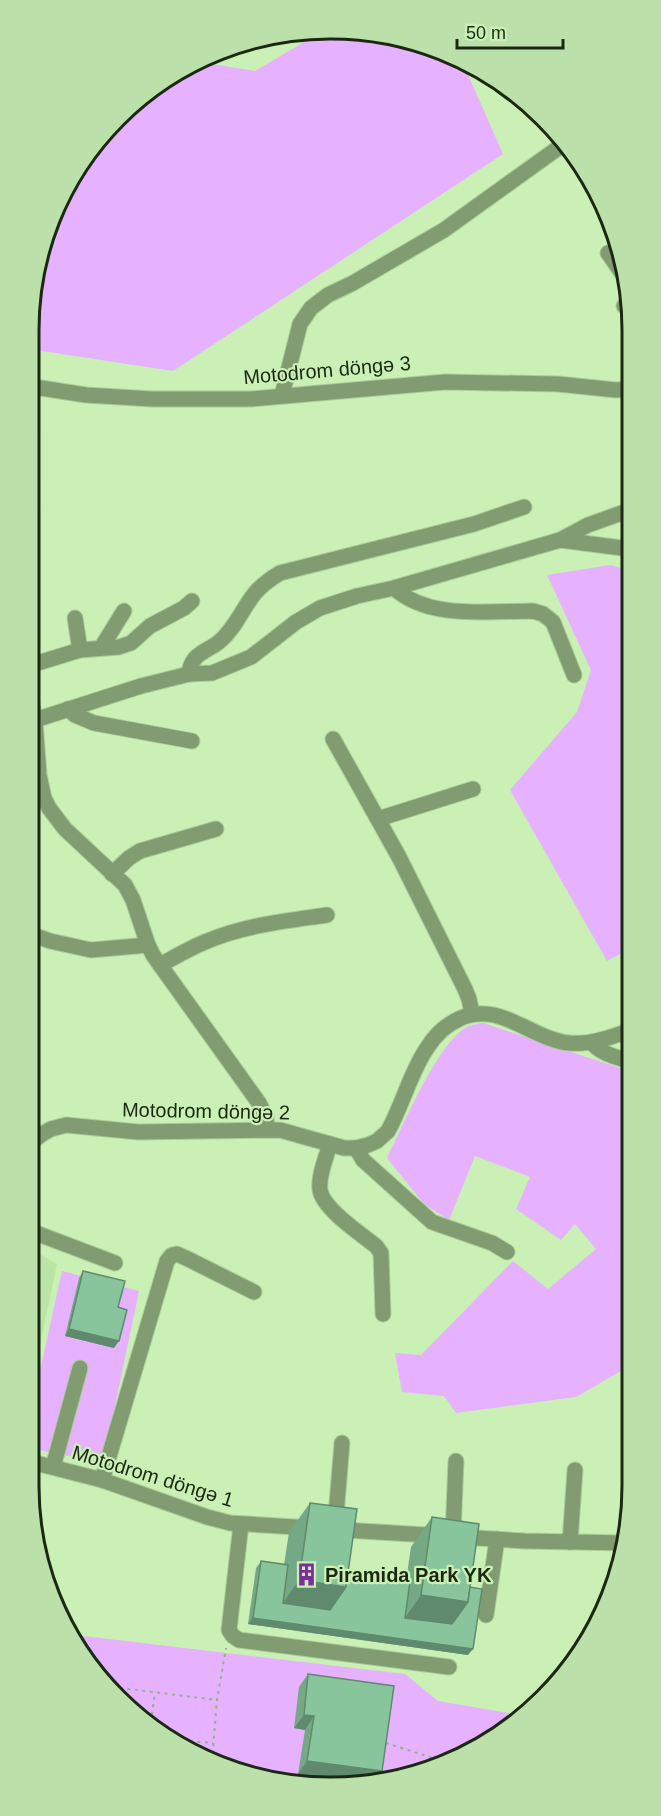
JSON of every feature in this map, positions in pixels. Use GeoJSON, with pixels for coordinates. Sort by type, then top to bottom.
{"type":"FeatureCollection","features":[{"type":"Feature","properties":{"kind":"street"},"geometry":{"type":"LineString","coordinates":[[282,395],[300,324],[311,308],[328,295],[444,230],[558,148]]}},
{"type":"Feature","properties":{"kind":"street"},"geometry":{"type":"LineString","coordinates":[[608,253],[613,260]]}},
{"type":"Feature","properties":{"kind":"street","name":"Motodrom döngə 3"},"geometry":{"type":"LineString","coordinates":[[39,388],[86,395],[152,399],[251,399],[445,382],[558,384],[622,390]]}},
{"type":"Feature","properties":{"kind":"street"},"geometry":{"type":"LineString","coordinates":[[189,674],[194,658],[220,641],[254,594],[268,580],[280,573],[474,524],[524,507]]}},
{"type":"Feature","properties":{"kind":"street"},"geometry":{"type":"LineString","coordinates":[[39,719],[141,686],[189,674],[212,673],[251,657],[296,622],[320,608],[560,540],[588,525],[622,513]]}},
{"type":"Feature","properties":{"kind":"street"},"geometry":{"type":"LineString","coordinates":[[560,540],[622,548]]}},
{"type":"Feature","properties":{"kind":"street"},"geometry":{"type":"LineString","coordinates":[[393,588],[416,603],[450,611],[532,611],[543,614],[553,622],[574,675]]}},
{"type":"Feature","properties":{"kind":"street"},"geometry":{"type":"LineString","coordinates":[[39,663],[80,650],[119,647],[131,643],[150,626],[192,602]]}},
{"type":"Feature","properties":{"kind":"street"},"geometry":{"type":"LineString","coordinates":[[101,648],[124,611]]}},
{"type":"Feature","properties":{"kind":"street"},"geometry":{"type":"LineString","coordinates":[[75,618],[80,650]]}},
{"type":"Feature","properties":{"kind":"street"},"geometry":{"type":"LineString","coordinates":[[68,709],[75,715],[94,723],[192,741]]}},
{"type":"Feature","properties":{"kind":"street"},"geometry":{"type":"LineString","coordinates":[[333,739],[378,819],[465,989],[470,999],[472,1014]]}},
{"type":"Feature","properties":{"kind":"street"},"geometry":{"type":"LineString","coordinates":[[39,775],[44,798],[65,829],[125,885],[133,900],[148,945],[259,1103],[266,1117],[267,1129]]}},
{"type":"Feature","properties":{"kind":"street"},"geometry":{"type":"LineString","coordinates":[[378,819],[474,789]]}},
{"type":"Feature","properties":{"kind":"street"},"geometry":{"type":"LineString","coordinates":[[112,874],[140,851],[216,829]]}},
{"type":"Feature","properties":{"kind":"street"},"geometry":{"type":"LineString","coordinates":[[160,965],[205,942],[248,928],[327,915]]}},
{"type":"Feature","properties":{"kind":"street"},"geometry":{"type":"LineString","coordinates":[[39,937],[91,951],[148,945]]}},
{"type":"Feature","properties":{"kind":"street"},"geometry":{"type":"LineString","coordinates":[[507,1252],[492,1243],[432,1222],[420,1214],[363,1160],[356,1148],[377,1141],[388,1131],[427,1047],[440,1032],[453,1022],[472,1014],[484,1013],[495,1015],[552,1039],[569,1043],[591,1042],[622,1033]]}},
{"type":"Feature","properties":{"kind":"street"},"geometry":{"type":"LineString","coordinates":[[591,1042],[605,1054],[622,1059]]}},
{"type":"Feature","properties":{"kind":"street","name":"Motodrom döngə 2"},"geometry":{"type":"LineString","coordinates":[[39,1136],[51,1129],[66,1125],[171,1133],[267,1129],[294,1132],[344,1148],[356,1148]]}},
{"type":"Feature","properties":{"kind":"street"},"geometry":{"type":"LineString","coordinates":[[330,1144],[320,1180],[320,1191],[329,1206],[376,1246],[381,1253],[383,1314]]}},
{"type":"Feature","properties":{"kind":"street"},"geometry":{"type":"LineString","coordinates":[[39,1234],[114,1263]]}},
{"type":"Feature","properties":{"kind":"street"},"geometry":{"type":"LineString","coordinates":[[102,1480],[167,1261],[172,1255],[177,1254],[254,1292]]}},
{"type":"Feature","properties":{"kind":"street"},"geometry":{"type":"LineString","coordinates":[[53,1467],[80,1368]]}},
{"type":"Feature","properties":{"kind":"street"},"geometry":{"type":"LineString","coordinates":[[334,1529],[342,1443]]}},
{"type":"Feature","properties":{"kind":"street"},"geometry":{"type":"LineString","coordinates":[[453,1536],[456,1461]]}},
{"type":"Feature","properties":{"kind":"street","name":"Motodrom döngə 1"},"geometry":{"type":"LineString","coordinates":[[39,1464],[102,1480],[207,1517],[241,1524],[497,1539],[616,1543]]}},
{"type":"Feature","properties":{"kind":"street"},"geometry":{"type":"LineString","coordinates":[[570,1542],[575,1470]]}},
{"type":"Feature","properties":{"kind":"street"},"geometry":{"type":"LineString","coordinates":[[241,1524],[229,1630],[233,1636],[239,1640],[449,1667]]}},
{"type":"Feature","properties":{"kind":"street"},"geometry":{"type":"LineString","coordinates":[[486,1615],[497,1539]]}},
{"type":"Feature","properties":{"kind":"path"},"geometry":{"type":"LineString","coordinates":[[213,1752],[217,1700],[229,1630]]}},
{"type":"Feature","properties":{"kind":"path"},"geometry":{"type":"LineString","coordinates":[[120,1688],[217,1700]]}},
{"type":"Feature","properties":{"kind":"path"},"geometry":{"type":"LineString","coordinates":[[152,1716],[155,1692]]}},
{"type":"Feature","properties":{"kind":"path"},"geometry":{"type":"LineString","coordinates":[[148,1713],[152,1713]]}},
{"type":"Feature","properties":{"kind":"path"},"geometry":{"type":"LineString","coordinates":[[191,1741],[213,1743]]}},
{"type":"Feature","properties":{"kind":"path"},"geometry":{"type":"LineString","coordinates":[[386,1743],[433,1758]]}},
{"type":"Feature","properties":{"kind":"shaded area"},"geometry":{"type":"Polygon","coordinates":[[[307,40],[369,41],[424,54],[468,74],[503,154],[173,371],[39,351],[41,292],[54,237],[78,185],[99,153],[138,111],[169,88],[202,69],[213,64],[255,71],[307,40]]]}},
{"type":"Feature","properties":{"kind":"shaded area"},"geometry":{"type":"Polygon","coordinates":[[[610,565],[622,569],[622,953],[607,961],[510,790],[577,712],[591,670],[547,575],[610,565]]]}},
{"type":"Feature","properties":{"kind":"shaded area"},"geometry":{"type":"Polygon","coordinates":[[[483,1023],[622,1069],[622,1370],[576,1397],[456,1413],[444,1396],[402,1392],[395,1353],[421,1355],[513,1261],[548,1289],[596,1249],[575,1224],[561,1240],[516,1209],[530,1177],[475,1156],[449,1220],[424,1204],[387,1158],[432,1068],[454,1037],[471,1025],[483,1023]]]}},
{"type":"Feature","properties":{"kind":"shaded area"},"geometry":{"type":"Polygon","coordinates":[[[39,1254],[57,1264],[39,1350],[39,1254]]]}},
{"type":"Feature","properties":{"kind":"shaded area"},"geometry":{"type":"Polygon","coordinates":[[[62,1271],[139,1291],[103,1463],[39,1450],[39,1376],[62,1271]]]}},
{"type":"Feature","properties":{"kind":"shaded area"},"geometry":{"type":"Polygon","coordinates":[[[81,1636],[405,1674],[438,1701],[512,1714],[476,1738],[424,1762],[369,1775],[330,1777],[292,1775],[237,1762],[202,1747],[169,1728],[124,1692],[99,1663],[81,1636]]]}},
{"type":"Feature","properties":{"kind":"building"},"geometry":{"type":"Polygon","coordinates":[[[83,1271],[125,1281],[118,1307],[127,1310],[119,1341],[69,1329],[83,1271]]]}},
{"type":"Feature","properties":{"kind":"building"},"geometry":{"type":"Polygon","coordinates":[[[310,1503],[357,1509],[346,1587],[299,1580],[310,1503]]]}},
{"type":"Feature","properties":{"kind":"building"},"geometry":{"type":"Polygon","coordinates":[[[432,1517],[479,1524],[468,1602],[421,1595],[432,1517]]]}},
{"type":"Feature","properties":{"kind":"building"},"geometry":{"type":"Polygon","coordinates":[[[261,1561],[288,1565],[283,1603],[330,1610],[346,1587],[348,1572],[410,1581],[405,1618],[452,1624],[468,1602],[470,1587],[482,1589],[473,1649],[253,1618],[261,1561]]]}},
{"type":"Feature","properties":{"kind":"building"},"geometry":{"type":"Polygon","coordinates":[[[308,1674],[394,1686],[382,1771],[307,1761],[314,1716],[304,1715],[308,1674]]]}},
{"type":"Feature","properties":{"kind":"place","name":"Piramida Park YK"},"geometry":{"type":"Point","coordinates":[307,1575]}}]}
